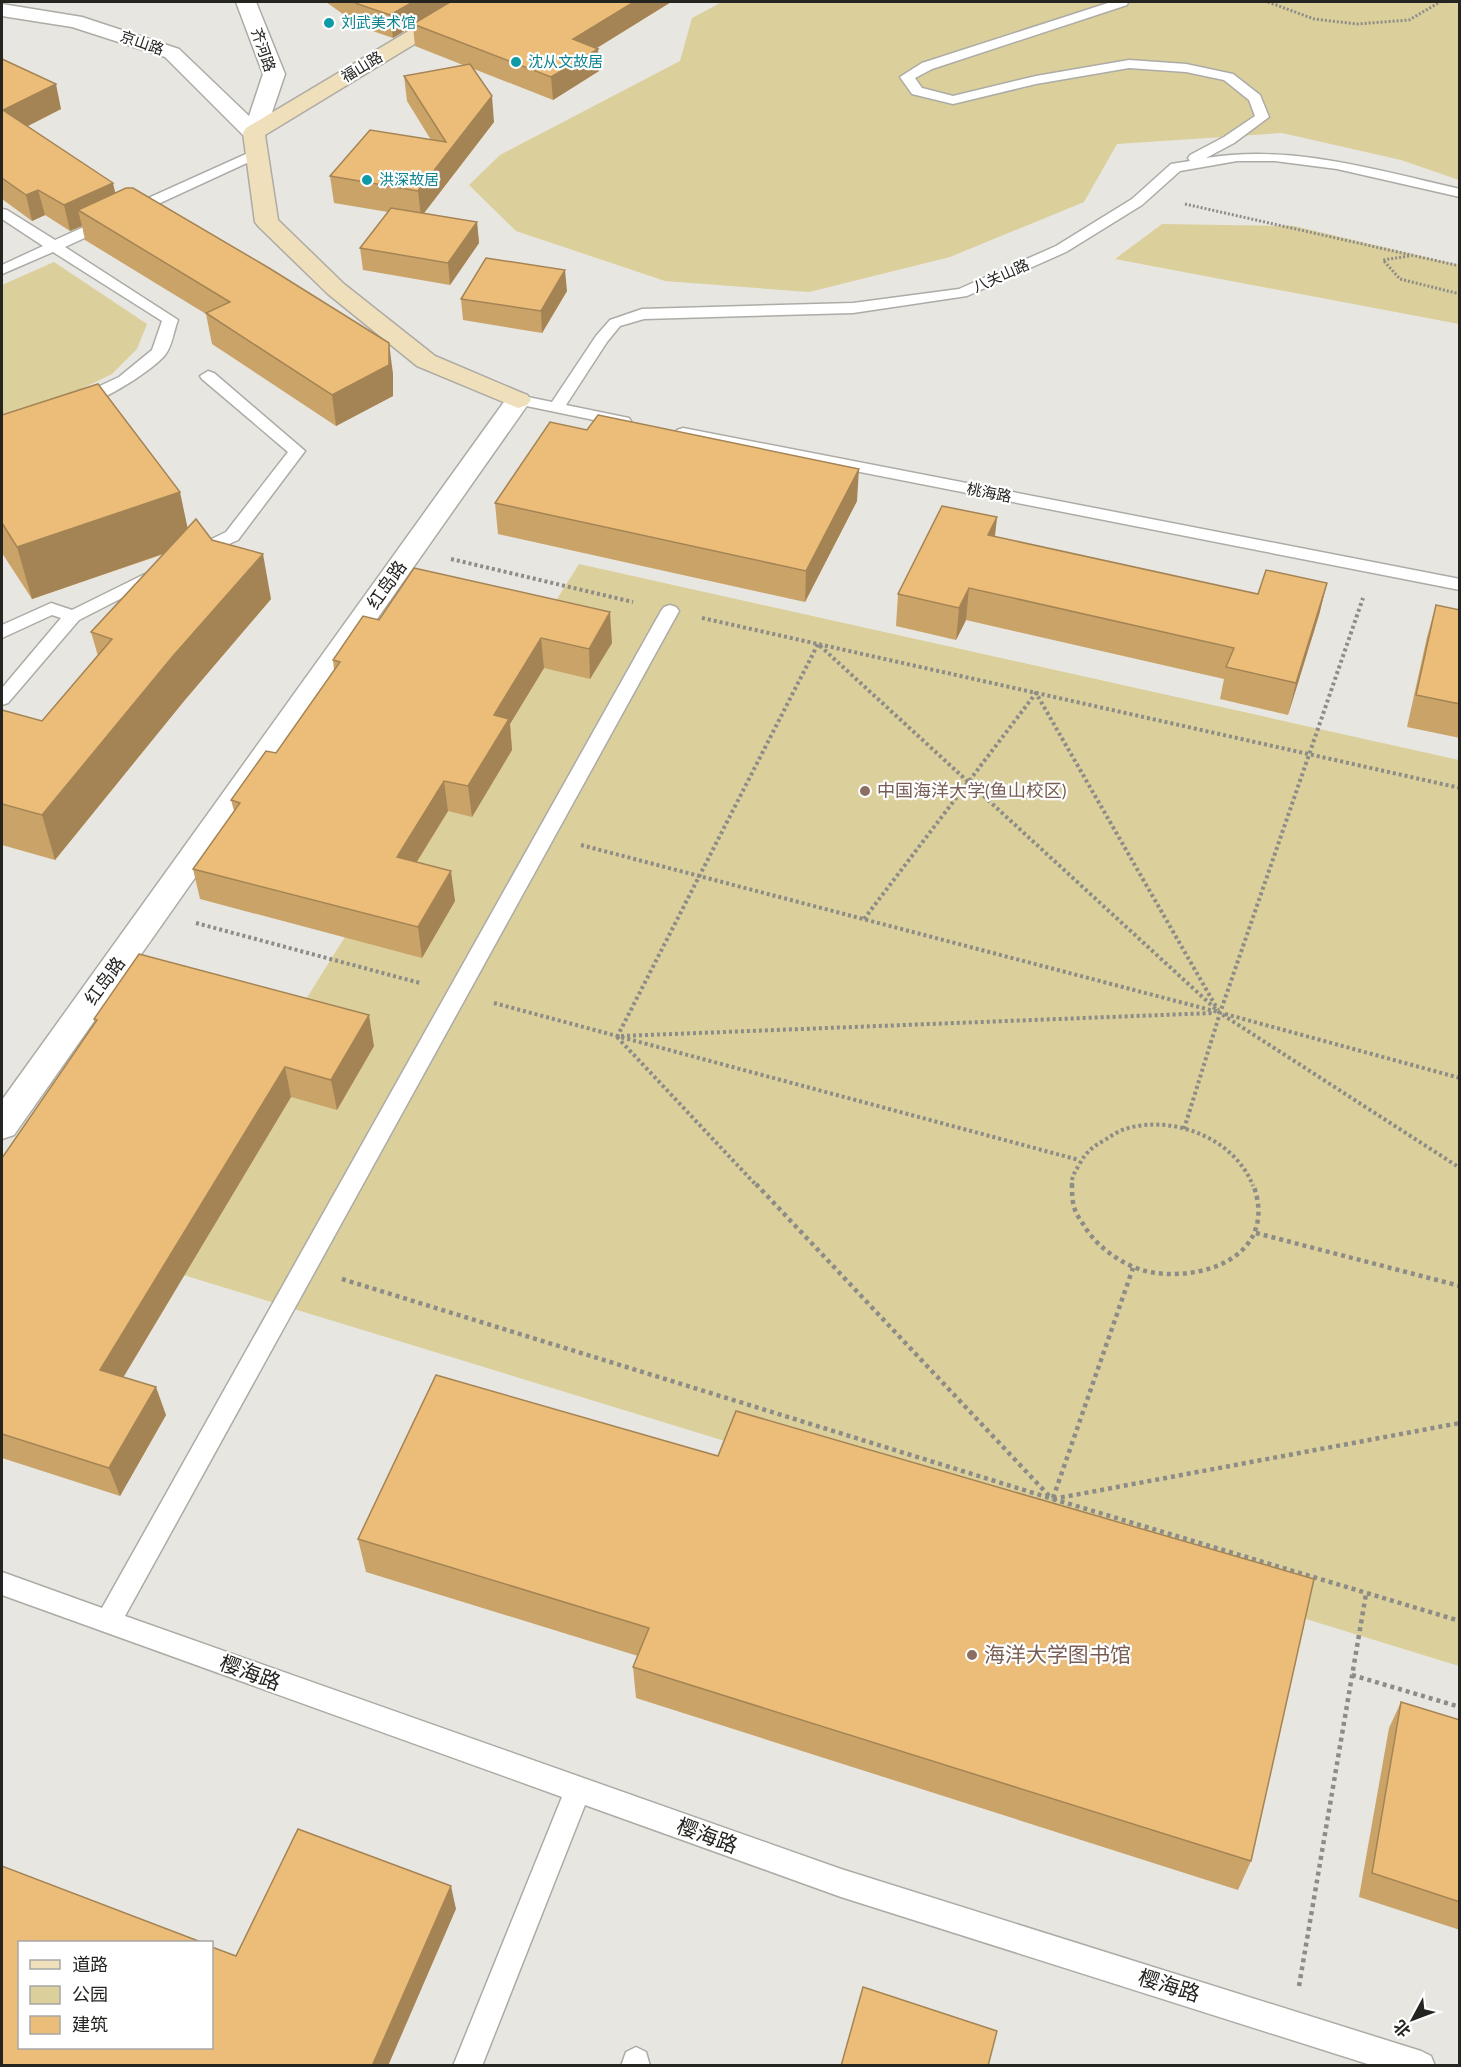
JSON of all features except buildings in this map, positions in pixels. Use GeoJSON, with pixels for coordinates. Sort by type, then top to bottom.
{"type":"FeatureCollection","features":[{"type":"Feature","properties":{"kind":"street","name":"齐河路"},"geometry":{"type":"LineString","coordinates":[[246,2],[274,74],[256,143]]}},
{"type":"Feature","properties":{"kind":"street","name":"福山路"},"geometry":{"type":"LineString","coordinates":[[256,143],[470,2]]}},
{"type":"Feature","properties":{"kind":"street","name":"京山路"},"geometry":{"type":"LineString","coordinates":[[2,10],[75,21],[172,53],[256,143]]}},
{"type":"Feature","properties":{"kind":"street"},"geometry":{"type":"LineString","coordinates":[[256,143],[267,222],[336,289],[426,361],[518,400]]}},
{"type":"Feature","properties":{"kind":"street","name":"红岛路"},"geometry":{"type":"LineString","coordinates":[[2,1126],[518,400]]}},
{"type":"Feature","properties":{"kind":"lane","name":"八关山路"},"geometry":{"type":"LineString","coordinates":[[556,408],[601,339],[615,323],[642,314],[853,308],[962,293],[1061,249],[1146,195],[1176,167],[1229,140],[1262,117],[1255,98],[1228,77],[1186,68],[1129,64],[1036,80],[953,100],[917,91],[907,77],[927,66],[1122,2]]}},
{"type":"Feature","properties":{"kind":"lane"},"geometry":{"type":"LineString","coordinates":[[2,270],[54,247],[256,143]]}},
{"type":"Feature","properties":{"kind":"lane"},"geometry":{"type":"LineString","coordinates":[[1176,167],[1237,158],[1275,157],[1337,165],[1460,194]]}},
{"type":"Feature","properties":{"kind":"lane"},"geometry":{"type":"LineString","coordinates":[[2,213],[170,320],[159,352],[125,380],[63,409]]}},
{"type":"Feature","properties":{"kind":"lane"},"geometry":{"type":"LineString","coordinates":[[2,699],[73,616],[232,536],[297,451],[208,376]]}},
{"type":"Feature","properties":{"kind":"lane"},"geometry":{"type":"LineString","coordinates":[[518,400],[638,424]]}},
{"type":"Feature","properties":{"kind":"lane","name":"桃海路"},"geometry":{"type":"LineString","coordinates":[[661,429],[1460,585]]}},
{"type":"Feature","properties":{"kind":"lane"},"geometry":{"type":"LineString","coordinates":[[2,632],[51,609],[73,616]]}},
{"type":"Feature","properties":{"kind":"lane"},"geometry":{"type":"LineString","coordinates":[[108,1622],[670,611]]}},
{"type":"Feature","properties":{"kind":"lane","name":"樱海路"},"geometry":{"type":"LineString","coordinates":[[2,1584],[841,1883],[1421,2066]]}},
{"type":"Feature","properties":{"kind":"lane"},"geometry":{"type":"LineString","coordinates":[[467,2066],[578,1790]]}},
{"type":"Feature","properties":{"kind":"path"},"geometry":{"type":"LineString","coordinates":[[1268,2],[1314,19],[1357,24],[1409,20],[1440,2]]}},
{"type":"Feature","properties":{"kind":"path"},"geometry":{"type":"LineString","coordinates":[[1146,195],[1460,266]]}},
{"type":"Feature","properties":{"kind":"path"},"geometry":{"type":"LineString","coordinates":[[1413,255],[1383,260],[1400,279],[1460,294]]}},
{"type":"Feature","properties":{"kind":"path"},"geometry":{"type":"LineString","coordinates":[[456,549],[450,559],[670,611],[1460,789]]}},
{"type":"Feature","properties":{"kind":"path"},"geometry":{"type":"LineString","coordinates":[[1184,1129],[1220,1013],[1373,568]]}},
{"type":"Feature","properties":{"kind":"path"},"geometry":{"type":"LineString","coordinates":[[818,644],[1220,1013],[1460,1168]]}},
{"type":"Feature","properties":{"kind":"path"},"geometry":{"type":"LineString","coordinates":[[617,1036],[818,644]]}},
{"type":"Feature","properties":{"kind":"path"},"geometry":{"type":"LineString","coordinates":[[863,920],[1036,693]]}},
{"type":"Feature","properties":{"kind":"path"},"geometry":{"type":"LineString","coordinates":[[1036,693],[1220,1013]]}},
{"type":"Feature","properties":{"kind":"path"},"geometry":{"type":"LineString","coordinates":[[545,836],[1460,1078]]}},
{"type":"Feature","properties":{"kind":"path"},"geometry":{"type":"LineString","coordinates":[[154,912],[458,993]]}},
{"type":"Feature","properties":{"kind":"path"},"geometry":{"type":"LineString","coordinates":[[617,1036],[1220,1013]]}},
{"type":"Feature","properties":{"kind":"path"},"geometry":{"type":"LineString","coordinates":[[536,1014],[1078,1161]]}},
{"type":"Feature","properties":{"kind":"path"},"geometry":{"type":"LineString","coordinates":[[617,1036],[1053,1499]]}},
{"type":"Feature","properties":{"kind":"path"},"geometry":{"type":"LineString","coordinates":[[1152,1125],[1184,1129],[1214,1140],[1238,1159],[1254,1183],[1261,1208],[1256,1233],[1242,1253],[1220,1267],[1193,1275],[1163,1276],[1133,1268],[1107,1254],[1087,1234],[1073,1210],[1071,1184],[1078,1161],[1097,1141],[1123,1129],[1152,1125]]}},
{"type":"Feature","properties":{"kind":"path"},"geometry":{"type":"LineString","coordinates":[[1256,1233],[1460,1286]]}},
{"type":"Feature","properties":{"kind":"path"},"geometry":{"type":"LineString","coordinates":[[305,1268],[1460,1622]]}},
{"type":"Feature","properties":{"kind":"path"},"geometry":{"type":"LineString","coordinates":[[1053,1499],[1133,1268]]}},
{"type":"Feature","properties":{"kind":"path"},"geometry":{"type":"LineString","coordinates":[[1053,1499],[1460,1423]]}},
{"type":"Feature","properties":{"kind":"path"},"geometry":{"type":"LineString","coordinates":[[1292,2025],[1366,1594]]}},
{"type":"Feature","properties":{"kind":"path"},"geometry":{"type":"LineString","coordinates":[[1352,1675],[1460,1707]]}},
{"type":"Feature","properties":{"kind":"green space"},"geometry":{"type":"Polygon","coordinates":[[[722,2],[1459,2],[1459,180],[1401,160],[1282,133],[1117,144],[1084,202],[950,257],[809,292],[665,281],[516,231],[469,185],[500,155],[680,61],[692,18],[722,2]]]}},
{"type":"Feature","properties":{"kind":"green space"},"geometry":{"type":"Polygon","coordinates":[[[1162,224],[1294,226],[1459,265],[1459,324],[1115,259],[1162,224]]]}},
{"type":"Feature","properties":{"kind":"green space"},"geometry":{"type":"Polygon","coordinates":[[[54,262],[147,324],[137,349],[112,374],[2,427],[2,285],[54,262]]]}},
{"type":"Feature","properties":{"kind":"green space"},"geometry":{"type":"Polygon","coordinates":[[[579,564],[1459,760],[1459,1666],[141,1262],[579,564]]]}},
{"type":"Feature","properties":{"kind":"place","name":"刘武美术馆"},"geometry":{"type":"Point","coordinates":[329,23]}},
{"type":"Feature","properties":{"kind":"place","name":"沈从文故居"},"geometry":{"type":"Point","coordinates":[516,62]}},
{"type":"Feature","properties":{"kind":"place","name":"洪深故居"},"geometry":{"type":"Point","coordinates":[367,180]}},
{"type":"Feature","properties":{"kind":"place","name":"中国海洋大学(鱼山校区)"},"geometry":{"type":"Point","coordinates":[865,791]}},
{"type":"Feature","properties":{"kind":"place","name":"海洋大学图书馆"},"geometry":{"type":"Point","coordinates":[972,1655]}}]}
